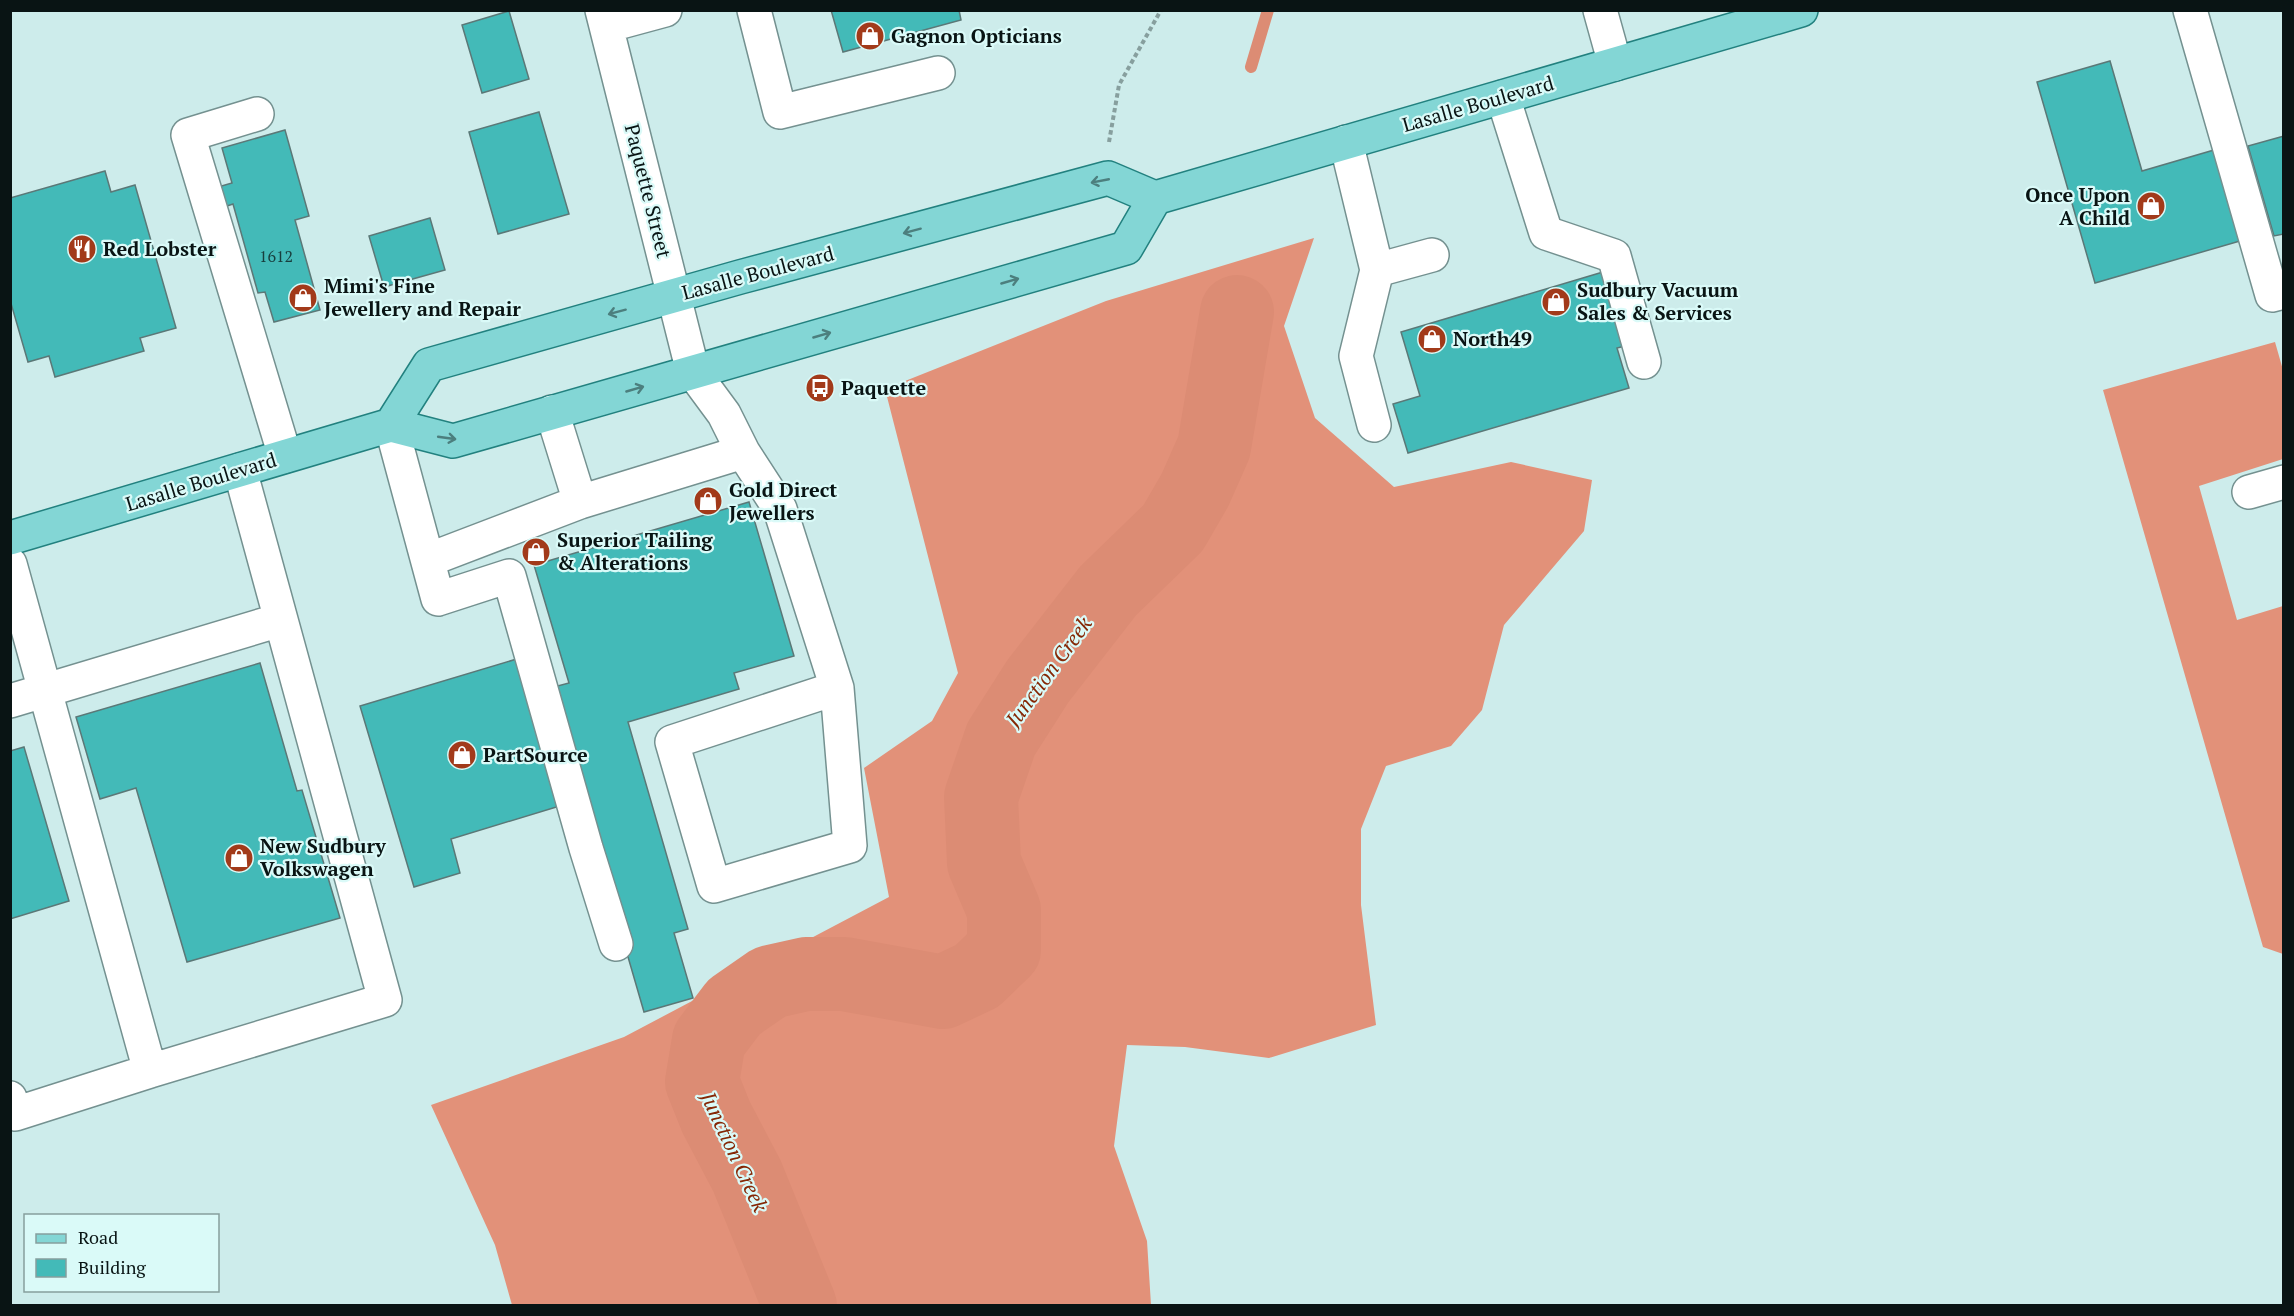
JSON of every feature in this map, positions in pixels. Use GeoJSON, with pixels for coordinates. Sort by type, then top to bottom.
{"type":"FeatureCollection","features":[{"type":"Feature","properties":{"kind":"main road","name":"Lasalle Boulevard"},"geometry":{"type":"LineString","coordinates":[[10,538],[391,425],[429,365],[1108,178],[1155,198],[1801,10]]}},
{"type":"Feature","properties":{"kind":"main road"},"geometry":{"type":"LineString","coordinates":[[391,425],[453,441],[1125,248],[1155,198]]}},
{"type":"Feature","properties":{"kind":"street"},"geometry":{"type":"LineString","coordinates":[[604,18],[665,10]]}},
{"type":"Feature","properties":{"kind":"street"},"geometry":{"type":"LineString","coordinates":[[754,10],[780,112],[938,73]]}},
{"type":"Feature","properties":{"kind":"street"},"geometry":{"type":"LineString","coordinates":[[1600,10],[1615,64]]}},
{"type":"Feature","properties":{"kind":"street"},"geometry":{"type":"LineString","coordinates":[[2190,10],[2272,295],[2283,292]]}},
{"type":"Feature","properties":{"kind":"street","name":"Paquette Street"},"geometry":{"type":"LineString","coordinates":[[604,18],[693,372]]}},
{"type":"Feature","properties":{"kind":"street"},"geometry":{"type":"LineString","coordinates":[[1503,97],[1546,233],[1614,256],[1644,362]]}},
{"type":"Feature","properties":{"kind":"street"},"geometry":{"type":"LineString","coordinates":[[257,114],[188,135],[285,456]]}},
{"type":"Feature","properties":{"kind":"street"},"geometry":{"type":"LineString","coordinates":[[1346,142],[1377,270],[1356,356],[1374,425]]}},
{"type":"Feature","properties":{"kind":"street"},"geometry":{"type":"LineString","coordinates":[[1377,270],[1432,255]]}},
{"type":"Feature","properties":{"kind":"street"},"geometry":{"type":"LineString","coordinates":[[693,372],[724,414],[743,452],[780,509],[837,688],[850,846],[714,886],[672,742],[837,688]]}},
{"type":"Feature","properties":{"kind":"street"},"geometry":{"type":"LineString","coordinates":[[552,412],[580,502]]}},
{"type":"Feature","properties":{"kind":"street"},"geometry":{"type":"LineString","coordinates":[[391,425],[438,599],[509,576],[583,837],[616,944]]}},
{"type":"Feature","properties":{"kind":"street"},"geometry":{"type":"LineString","coordinates":[[428,560],[580,502],[743,452]]}},
{"type":"Feature","properties":{"kind":"street"},"geometry":{"type":"LineString","coordinates":[[10,1098],[15,1114],[386,1000],[240,470]]}},
{"type":"Feature","properties":{"kind":"street"},"geometry":{"type":"LineString","coordinates":[[2250,492],[2283,482]]}},
{"type":"Feature","properties":{"kind":"street"},"geometry":{"type":"LineString","coordinates":[[10,564],[47,690],[150,1071]]}},
{"type":"Feature","properties":{"kind":"street"},"geometry":{"type":"LineString","coordinates":[[10,701],[280,620]]}},
{"type":"Feature","properties":{"kind":"path"},"geometry":{"type":"LineString","coordinates":[[1109,143],[1119,85],[1161,10]]}},
{"type":"Feature","properties":{"kind":"shaded area"},"geometry":{"type":"Polygon","coordinates":[[[1314,238],[1284,326],[1315,418],[1394,487],[1511,462],[1592,480],[1584,531],[1504,625],[1482,710],[1451,746],[1386,766],[1361,829],[1361,905],[1376,1025],[1269,1058],[1185,1047],[1127,1045],[1114,1146],[1147,1241],[1151,1305],[512,1305],[495,1245],[431,1105],[624,1037],[889,897],[864,768],[932,721],[958,673],[885,389],[1106,301],[1314,238]]]}},
{"type":"Feature","properties":{"kind":"shaded area"},"geometry":{"type":"Polygon","coordinates":[[[2275,342],[2283,370],[2283,459],[2199,486],[2237,620],[2283,606],[2283,954],[2263,947],[2103,390],[2275,342]]]}},
{"type":"Feature","properties":{"kind":"building","name":"Gagnon Opticians"},"geometry":{"type":"Polygon","coordinates":[[[831,10],[959,10],[961,20],[843,52],[831,10]]]}},
{"type":"Feature","properties":{"kind":"building"},"geometry":{"type":"Polygon","coordinates":[[[509,11],[529,79],[482,93],[462,25],[509,11]]]}},
{"type":"Feature","properties":{"kind":"building","name":"Once Upon A Child"},"geometry":{"type":"Polygon","coordinates":[[[2110,61],[2142,171],[2214,150],[2240,241],[2095,283],[2037,82],[2110,61]]]}},
{"type":"Feature","properties":{"kind":"building"},"geometry":{"type":"Polygon","coordinates":[[[539,112],[569,214],[498,234],[469,132],[539,112]]]}},
{"type":"Feature","properties":{"kind":"building"},"geometry":{"type":"Polygon","coordinates":[[[285,130],[309,216],[295,220],[320,310],[274,322],[265,292],[258,293],[233,204],[224,207],[218,187],[232,183],[222,148],[285,130]]]}},
{"type":"Feature","properties":{"kind":"building"},"geometry":{"type":"Polygon","coordinates":[[[2284,136],[2284,234],[2274,236],[2248,146],[2284,136]]]}},
{"type":"Feature","properties":{"kind":"building","name":"Red Lobster"},"geometry":{"type":"Polygon","coordinates":[[[105,171],[111,192],[135,185],[176,328],[140,338],[144,351],[55,377],[49,356],[28,362],[10,300],[10,198],[105,171]]]}},
{"type":"Feature","properties":{"kind":"building"},"geometry":{"type":"Polygon","coordinates":[[[430,218],[445,270],[384,287],[369,236],[430,218]]]}},
{"type":"Feature","properties":{"kind":"building"},"geometry":{"type":"Polygon","coordinates":[[[1603,272],[1625,346],[1617,348],[1629,388],[1408,453],[1393,404],[1420,396],[1401,332],[1603,272]]]}},
{"type":"Feature","properties":{"kind":"building"},"geometry":{"type":"Polygon","coordinates":[[[749,502],[794,656],[734,673],[739,689],[628,722],[688,929],[674,933],[693,998],[644,1012],[550,688],[569,683],[534,565],[749,502]]]}},
{"type":"Feature","properties":{"kind":"building","name":"PartSource"},"geometry":{"type":"Polygon","coordinates":[[[520,658],[563,805],[451,839],[460,873],[414,887],[360,706],[520,658]]]}},
{"type":"Feature","properties":{"kind":"building","name":"New Sudbury Volkswagen"},"geometry":{"type":"Polygon","coordinates":[[[260,663],[297,791],[302,790],[340,918],[187,962],[136,788],[100,799],[76,717],[260,663]]]}},
{"type":"Feature","properties":{"kind":"building"},"geometry":{"type":"Polygon","coordinates":[[[24,747],[69,901],[10,919],[10,751],[24,747]]]}},
{"type":"Feature","properties":{"kind":"waterway","name":"Junction Creek"},"geometry":{"type":"LineString","coordinates":[[1251,67],[1268,10]]}},
{"type":"Feature","properties":{"kind":"waterway","name":"Junction Creek"},"geometry":{"type":"LineString","coordinates":[[800,1306],[747,1176],[716,1117],[702,1082],[709,1040],[734,1007],[770,982],[806,974],[844,974],[943,992],[977,976],[1004,950],[1004,910],[984,863],[981,797],[1001,739],[1038,681],[1108,591],[1173,528],[1195,490],[1214,447],[1237,312]]}},
{"type":"Feature","properties":{"kind":"place","name":"Gagnon Opticians"},"geometry":{"type":"Point","coordinates":[870,36]}},
{"type":"Feature","properties":{"kind":"place","name":"Once Upon A Child"},"geometry":{"type":"Point","coordinates":[2151,206]}},
{"type":"Feature","properties":{"kind":"place","name":"Red Lobster"},"geometry":{"type":"Point","coordinates":[82,249]}},
{"type":"Feature","properties":{"kind":"place","name":"Mimi's Fine Jewellery and Repair"},"geometry":{"type":"Point","coordinates":[303,298]}},
{"type":"Feature","properties":{"kind":"place","name":"Sudbury Vacuum Sales & Services"},"geometry":{"type":"Point","coordinates":[1556,302]}},
{"type":"Feature","properties":{"kind":"place","name":"North49"},"geometry":{"type":"Point","coordinates":[1432,339]}},
{"type":"Feature","properties":{"kind":"place","name":"Paquette"},"geometry":{"type":"Point","coordinates":[820,388]}},
{"type":"Feature","properties":{"kind":"place","name":"Gold Direct Jewellers"},"geometry":{"type":"Point","coordinates":[708,501]}},
{"type":"Feature","properties":{"kind":"place","name":"Superior Tailing & Alterations"},"geometry":{"type":"Point","coordinates":[536,552]}},
{"type":"Feature","properties":{"kind":"place","name":"PartSource"},"geometry":{"type":"Point","coordinates":[462,755]}},
{"type":"Feature","properties":{"kind":"place","name":"New Sudbury Volkswagen"},"geometry":{"type":"Point","coordinates":[239,858]}}]}
